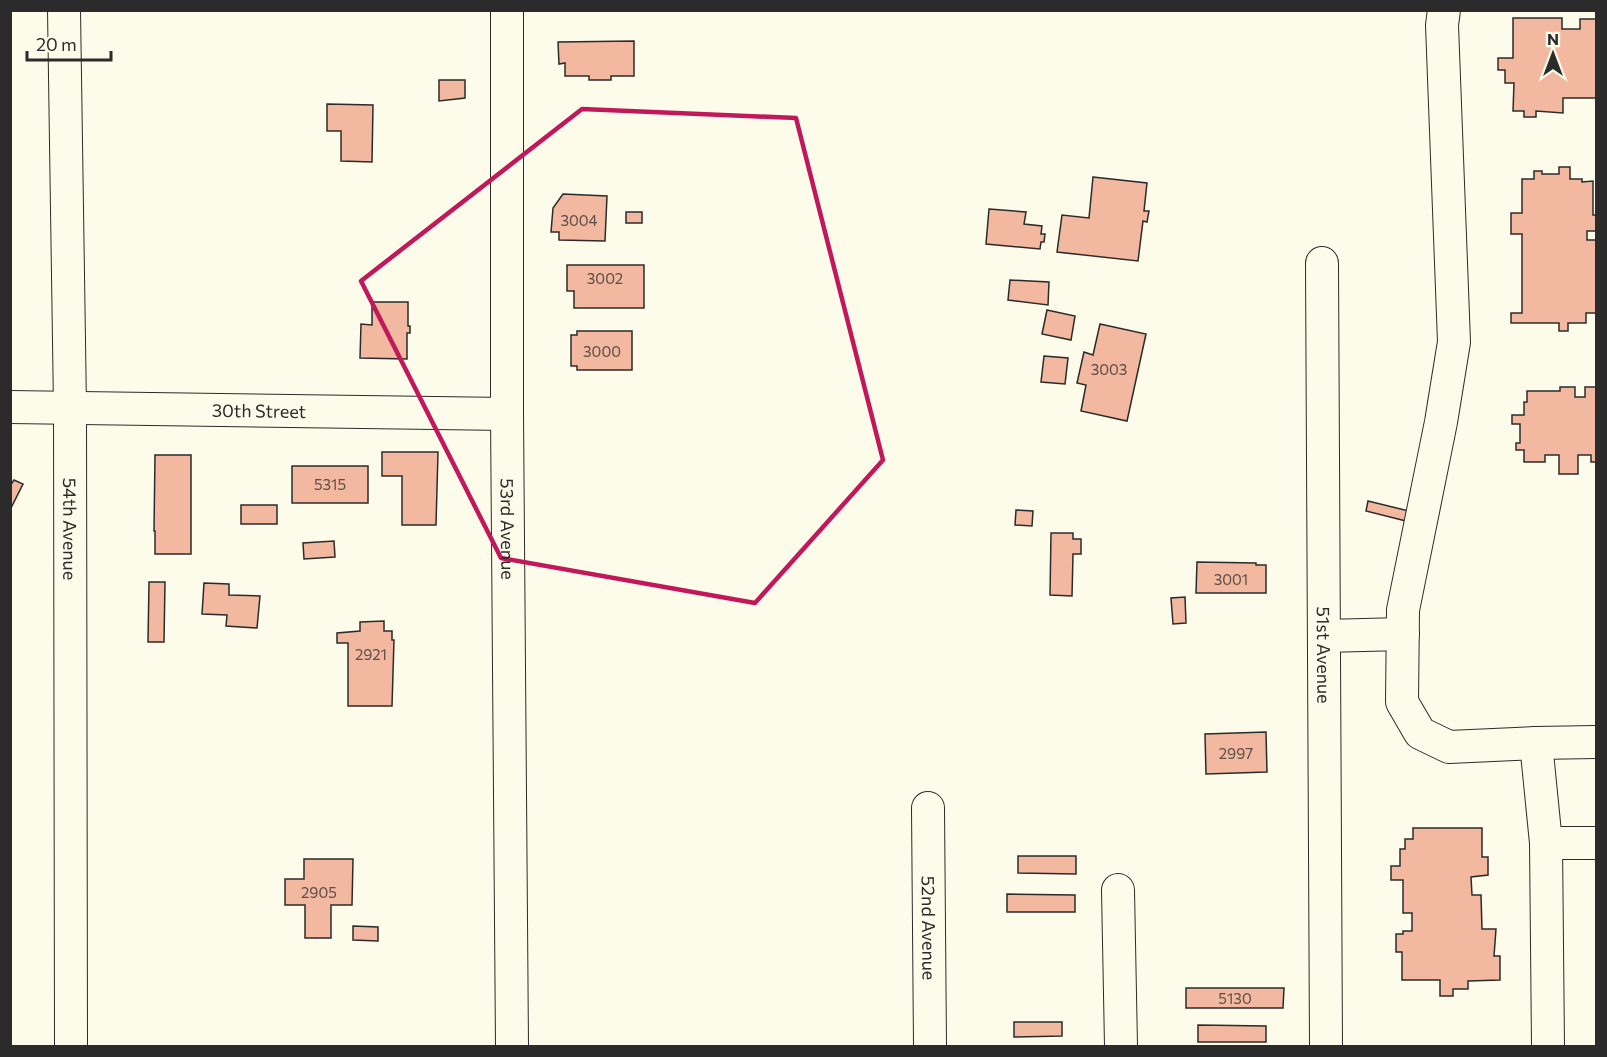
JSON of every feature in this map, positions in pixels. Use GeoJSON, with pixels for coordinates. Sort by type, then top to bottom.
{"type":"FeatureCollection","features":[{"type":"Feature","properties":{"kind":"street","name":"54th Avenue"},"geometry":{"type":"LineString","coordinates":[[64,10],[70,407],[71,1047]]}},
{"type":"Feature","properties":{"kind":"street","name":"53rd Avenue"},"geometry":{"type":"LineString","coordinates":[[507,10],[507,414],[512,1047]]}},
{"type":"Feature","properties":{"kind":"street"},"geometry":{"type":"LineString","coordinates":[[1444,10],[1442,25],[1454,342],[1441,422],[1403,610],[1402,702],[1420,733],[1449,747],[1596,742]]}},
{"type":"Feature","properties":{"kind":"street","name":"51st Avenue"},"geometry":{"type":"LineString","coordinates":[[1322,263],[1326,1047]]}},
{"type":"Feature","properties":{"kind":"street","name":"30th Street"},"geometry":{"type":"LineString","coordinates":[[10,407],[507,414]]}},
{"type":"Feature","properties":{"kind":"street"},"geometry":{"type":"LineString","coordinates":[[1324,636],[1403,634]]}},
{"type":"Feature","properties":{"kind":"street"},"geometry":{"type":"LineString","coordinates":[[1536,743],[1546,843],[1548,1047]]}},
{"type":"Feature","properties":{"kind":"street","name":"52nd Avenue"},"geometry":{"type":"LineString","coordinates":[[928,808],[930,1047]]}},
{"type":"Feature","properties":{"kind":"street"},"geometry":{"type":"LineString","coordinates":[[1546,843],[1596,843]]}},
{"type":"Feature","properties":{"kind":"street"},"geometry":{"type":"LineString","coordinates":[[1118,890],[1120,1047]]}},
{"type":"Feature","properties":{"kind":"highlighted area"},"geometry":{"type":"Polygon","coordinates":[[[582,109],[796,118],[883,460],[755,603],[501,558],[361,281],[582,109]]]}},
{"type":"Feature","properties":{"kind":"building"},"geometry":{"type":"Polygon","coordinates":[[[1513,18],[1562,18],[1562,29],[1580,29],[1580,19],[1596,19],[1596,98],[1563,98],[1563,113],[1536,111],[1536,117],[1524,117],[1524,111],[1513,111],[1514,83],[1505,83],[1505,70],[1498,70],[1498,58],[1513,58],[1513,18]]]}},
{"type":"Feature","properties":{"kind":"building"},"geometry":{"type":"Polygon","coordinates":[[[634,41],[634,76],[611,76],[611,80],[589,80],[589,76],[565,76],[565,63],[559,64],[558,42],[634,41]]]}},
{"type":"Feature","properties":{"kind":"building"},"geometry":{"type":"Polygon","coordinates":[[[439,80],[465,80],[465,98],[439,101],[439,80]]]}},
{"type":"Feature","properties":{"kind":"building"},"geometry":{"type":"Polygon","coordinates":[[[327,104],[373,105],[372,162],[341,161],[341,131],[327,131],[327,104]]]}},
{"type":"Feature","properties":{"kind":"building"},"geometry":{"type":"Polygon","coordinates":[[[1559,167],[1570,167],[1570,179],[1582,179],[1582,182],[1593,181],[1593,215],[1596,215],[1596,231],[1587,231],[1587,240],[1596,240],[1596,313],[1586,313],[1586,323],[1568,323],[1568,331],[1559,331],[1559,323],[1511,323],[1511,313],[1522,313],[1522,234],[1511,234],[1511,213],[1522,213],[1522,179],[1534,179],[1534,171],[1542,171],[1542,174],[1559,174],[1559,167]]]}},
{"type":"Feature","properties":{"kind":"building"},"geometry":{"type":"Polygon","coordinates":[[[1093,177],[1147,183],[1144,211],[1149,211],[1147,222],[1143,221],[1138,261],[1057,252],[1062,215],[1089,218],[1093,177]]]}},
{"type":"Feature","properties":{"kind":"building"},"geometry":{"type":"Polygon","coordinates":[[[563,194],[607,196],[605,241],[559,240],[559,232],[551,232],[553,208],[563,194]]]}},
{"type":"Feature","properties":{"kind":"building"},"geometry":{"type":"Polygon","coordinates":[[[989,209],[1026,212],[1024,224],[1042,226],[1041,234],[1045,234],[1040,249],[986,244],[989,209]]]}},
{"type":"Feature","properties":{"kind":"building"},"geometry":{"type":"Polygon","coordinates":[[[626,212],[642,212],[642,223],[626,223],[626,212]]]}},
{"type":"Feature","properties":{"kind":"building"},"geometry":{"type":"Polygon","coordinates":[[[567,265],[644,265],[644,308],[574,308],[574,291],[567,291],[567,265]]]}},
{"type":"Feature","properties":{"kind":"building"},"geometry":{"type":"Polygon","coordinates":[[[1010,280],[1049,282],[1048,305],[1008,300],[1010,280]]]}},
{"type":"Feature","properties":{"kind":"building"},"geometry":{"type":"Polygon","coordinates":[[[372,302],[408,302],[410,333],[407,333],[407,359],[360,358],[361,324],[372,325],[372,302]]]}},
{"type":"Feature","properties":{"kind":"building"},"geometry":{"type":"Polygon","coordinates":[[[1047,310],[1075,316],[1071,340],[1042,334],[1047,310]]]}},
{"type":"Feature","properties":{"kind":"building"},"geometry":{"type":"Polygon","coordinates":[[[1100,324],[1146,334],[1127,421],[1081,411],[1086,385],[1077,383],[1084,352],[1093,355],[1100,324]]]}},
{"type":"Feature","properties":{"kind":"building"},"geometry":{"type":"Polygon","coordinates":[[[577,331],[632,331],[632,370],[577,370],[577,366],[571,366],[571,335],[577,335],[577,331]]]}},
{"type":"Feature","properties":{"kind":"building"},"geometry":{"type":"Polygon","coordinates":[[[1044,356],[1068,358],[1065,384],[1041,382],[1044,356]]]}},
{"type":"Feature","properties":{"kind":"building"},"geometry":{"type":"Polygon","coordinates":[[[1560,387],[1575,387],[1575,397],[1585,397],[1585,387],[1596,387],[1596,462],[1591,462],[1591,455],[1578,455],[1578,474],[1559,474],[1559,455],[1545,455],[1545,462],[1524,462],[1524,450],[1516,450],[1516,443],[1520,443],[1520,424],[1512,424],[1512,415],[1524,415],[1527,391],[1560,391],[1560,387]]]}},
{"type":"Feature","properties":{"kind":"building"},"geometry":{"type":"Polygon","coordinates":[[[382,452],[438,452],[436,525],[402,525],[402,476],[382,476],[382,452]]]}},
{"type":"Feature","properties":{"kind":"building"},"geometry":{"type":"Polygon","coordinates":[[[155,455],[191,455],[191,554],[155,554],[155,455]]]}},
{"type":"Feature","properties":{"kind":"building"},"geometry":{"type":"Polygon","coordinates":[[[292,466],[368,466],[368,503],[292,503],[292,466]]]}},
{"type":"Feature","properties":{"kind":"building"},"geometry":{"type":"Polygon","coordinates":[[[14,480],[23,484],[10,510],[10,486],[14,480]]]}},
{"type":"Feature","properties":{"kind":"building"},"geometry":{"type":"Polygon","coordinates":[[[1368,501],[1417,513],[1414,523],[1366,511],[1368,501]]]}},
{"type":"Feature","properties":{"kind":"building"},"geometry":{"type":"Polygon","coordinates":[[[241,505],[277,505],[277,524],[241,524],[241,505]]]}},
{"type":"Feature","properties":{"kind":"building"},"geometry":{"type":"Polygon","coordinates":[[[1016,510],[1033,511],[1032,526],[1015,525],[1016,510]]]}},
{"type":"Feature","properties":{"kind":"building"},"geometry":{"type":"Polygon","coordinates":[[[1051,533],[1073,533],[1073,539],[1081,539],[1081,554],[1073,554],[1072,596],[1050,595],[1051,533]]]}},
{"type":"Feature","properties":{"kind":"building"},"geometry":{"type":"Polygon","coordinates":[[[334,541],[335,557],[304,559],[303,543],[334,541]]]}},
{"type":"Feature","properties":{"kind":"building"},"geometry":{"type":"Polygon","coordinates":[[[1197,562],[1266,565],[1266,593],[1196,593],[1197,562]]]}},
{"type":"Feature","properties":{"kind":"building"},"geometry":{"type":"Polygon","coordinates":[[[149,582],[165,582],[164,642],[148,642],[149,582]]]}},
{"type":"Feature","properties":{"kind":"building"},"geometry":{"type":"Polygon","coordinates":[[[204,583],[229,584],[229,595],[260,596],[257,628],[226,626],[227,615],[202,614],[204,583]]]}},
{"type":"Feature","properties":{"kind":"building"},"geometry":{"type":"Polygon","coordinates":[[[1185,597],[1186,623],[1173,624],[1171,598],[1185,597]]]}},
{"type":"Feature","properties":{"kind":"building"},"geometry":{"type":"Polygon","coordinates":[[[384,621],[384,631],[392,631],[392,640],[394,640],[392,706],[348,706],[348,643],[337,643],[337,633],[360,631],[360,622],[384,621]]]}},
{"type":"Feature","properties":{"kind":"building"},"geometry":{"type":"Polygon","coordinates":[[[1266,732],[1267,772],[1206,774],[1205,734],[1266,732]]]}},
{"type":"Feature","properties":{"kind":"building"},"geometry":{"type":"Polygon","coordinates":[[[1413,828],[1482,828],[1482,857],[1488,857],[1488,875],[1471,877],[1472,895],[1481,895],[1482,929],[1496,929],[1494,956],[1500,956],[1500,980],[1468,981],[1468,989],[1453,989],[1453,996],[1440,996],[1440,980],[1402,980],[1402,952],[1396,952],[1396,934],[1412,931],[1412,913],[1403,913],[1403,880],[1391,880],[1391,866],[1400,866],[1400,849],[1405,849],[1405,839],[1413,839],[1413,828]]]}},
{"type":"Feature","properties":{"kind":"building"},"geometry":{"type":"Polygon","coordinates":[[[1018,856],[1076,856],[1076,874],[1018,873],[1018,856]]]}},
{"type":"Feature","properties":{"kind":"building"},"geometry":{"type":"Polygon","coordinates":[[[304,859],[353,859],[352,905],[331,905],[331,938],[305,938],[305,905],[285,905],[285,879],[304,879],[304,859]]]}},
{"type":"Feature","properties":{"kind":"building"},"geometry":{"type":"Polygon","coordinates":[[[1007,894],[1075,895],[1075,912],[1007,912],[1007,894]]]}},
{"type":"Feature","properties":{"kind":"building"},"geometry":{"type":"Polygon","coordinates":[[[353,926],[378,927],[378,941],[353,940],[353,926]]]}},
{"type":"Feature","properties":{"kind":"building"},"geometry":{"type":"Polygon","coordinates":[[[1186,988],[1284,988],[1283,1008],[1186,1008],[1186,988]]]}},
{"type":"Feature","properties":{"kind":"building"},"geometry":{"type":"Polygon","coordinates":[[[1014,1022],[1062,1022],[1062,1036],[1014,1037],[1014,1022]]]}},
{"type":"Feature","properties":{"kind":"building"},"geometry":{"type":"Polygon","coordinates":[[[1198,1025],[1266,1026],[1266,1042],[1198,1042],[1198,1025]]]}}]}
